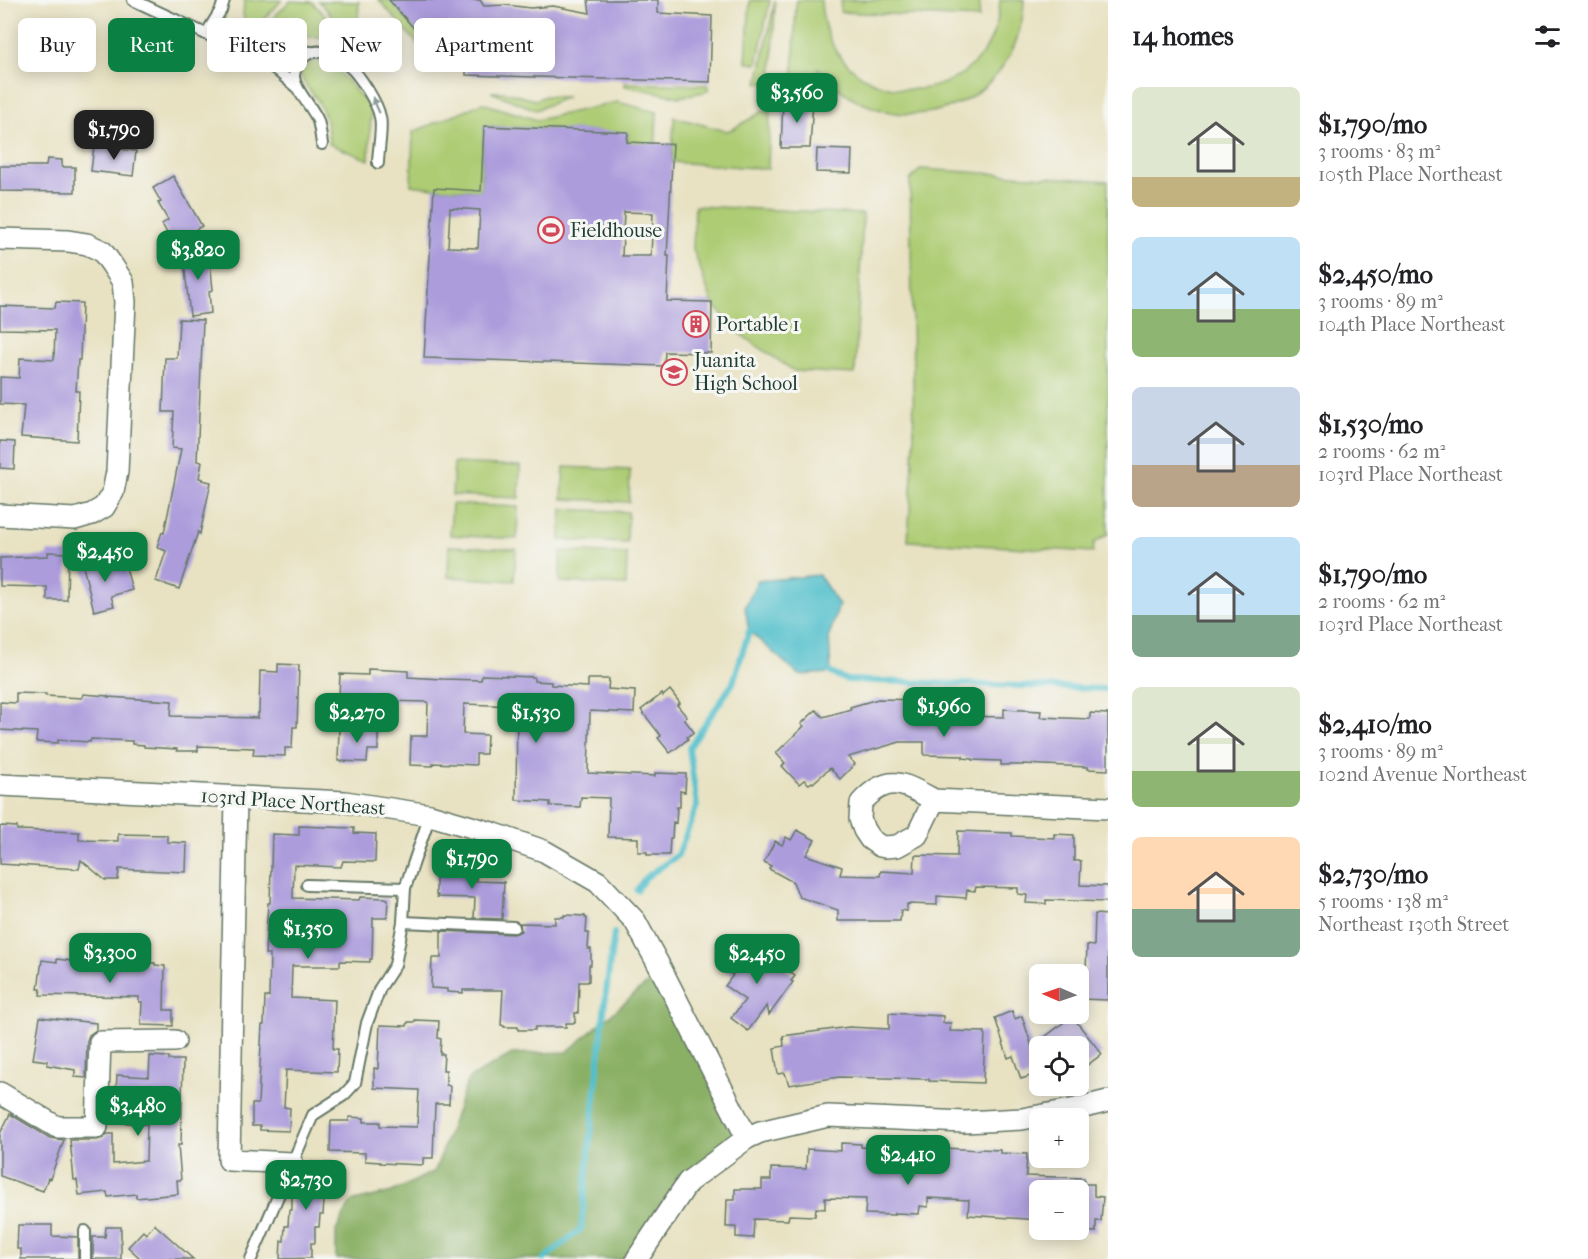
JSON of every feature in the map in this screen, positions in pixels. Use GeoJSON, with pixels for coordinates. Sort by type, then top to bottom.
{"type":"FeatureCollection","features":[{"type":"Feature","properties":{"kind":"street"},"geometry":{"type":"LineString","coordinates":[[0,239],[68,241],[87,244],[102,251],[123,282],[125,303],[117,472],[113,492],[104,507],[92,514],[75,519],[0,515]]}},
{"type":"Feature","properties":{"kind":"street","name":"103rd Place Northeast"},"geometry":{"type":"LineString","coordinates":[[0,784],[345,802],[430,815],[544,851],[598,882],[635,921],[666,977],[747,1138]]}},
{"type":"Feature","properties":{"kind":"street"},"geometry":{"type":"LineString","coordinates":[[236,797],[230,1160],[292,1163]]}},
{"type":"Feature","properties":{"kind":"street"},"geometry":{"type":"LineString","coordinates":[[934,800],[1108,808]]}},
{"type":"Feature","properties":{"kind":"street"},"geometry":{"type":"LineString","coordinates":[[0,1093],[57,1127],[98,1127],[100,1042],[175,1041]]}},
{"type":"Feature","properties":{"kind":"street"},"geometry":{"type":"LineString","coordinates":[[637,1259],[687,1182],[747,1138],[760,1132],[828,1116],[965,1122],[1022,1119],[1108,1101]]}},
{"type":"Feature","properties":{"kind":"lane"},"geometry":{"type":"LineString","coordinates":[[133,0],[206,34],[221,10],[224,0]]}},
{"type":"Feature","properties":{"kind":"lane"},"geometry":{"type":"LineString","coordinates":[[307,51],[331,53],[350,66],[374,99],[381,117],[378,163]]}},
{"type":"Feature","properties":{"kind":"lane"},"geometry":{"type":"LineString","coordinates":[[297,88],[294,76],[296,66],[304,55],[316,52]]}},
{"type":"Feature","properties":{"kind":"lane"},"geometry":{"type":"LineString","coordinates":[[279,72],[305,98],[318,121],[322,144]]}},
{"type":"Feature","properties":{"kind":"lane"},"geometry":{"type":"LineString","coordinates":[[251,1259],[313,1115],[344,1095],[355,1083],[368,1023],[380,988],[395,965],[403,922],[405,888],[430,815]]}},
{"type":"Feature","properties":{"kind":"lane"},"geometry":{"type":"LineString","coordinates":[[307,885],[405,888]]}},
{"type":"Feature","properties":{"kind":"lane"},"geometry":{"type":"LineString","coordinates":[[403,922],[514,927]]}},
{"type":"Feature","properties":{"kind":"lane"},"geometry":{"type":"LineString","coordinates":[[85,1231],[85,1259]]}},
{"type":"Feature","properties":{"kind":"green space"},"geometry":{"type":"Polygon","coordinates":[[[245,0],[282,0],[265,18],[244,18],[245,0]]]}},
{"type":"Feature","properties":{"kind":"green space"},"geometry":{"type":"Polygon","coordinates":[[[379,0],[390,0],[414,28],[414,40],[402,26],[402,18],[395,18],[379,0]]]}},
{"type":"Feature","properties":{"kind":"green space"},"geometry":{"type":"Polygon","coordinates":[[[750,0],[770,0],[757,64],[746,62],[750,0]]]}},
{"type":"Feature","properties":{"kind":"green space"},"geometry":{"type":"Polygon","coordinates":[[[796,0],[821,0],[830,39],[850,67],[878,84],[910,89],[942,84],[970,67],[991,39],[1000,0],[1024,0],[1017,39],[1000,70],[976,93],[946,108],[913,114],[880,109],[847,94],[818,68],[817,84],[793,83],[796,0]]]}},
{"type":"Feature","properties":{"kind":"green space"},"geometry":{"type":"Polygon","coordinates":[[[841,0],[980,0],[979,18],[840,12],[841,0]]]}},
{"type":"Feature","properties":{"kind":"green space"},"geometry":{"type":"Polygon","coordinates":[[[290,1],[312,2],[327,18],[319,18],[319,37],[307,37],[307,18],[273,18],[290,1]]]}},
{"type":"Feature","properties":{"kind":"green space"},"geometry":{"type":"Polygon","coordinates":[[[319,1],[359,2],[358,18],[334,18],[319,1]]]}},
{"type":"Feature","properties":{"kind":"green space"},"geometry":{"type":"Polygon","coordinates":[[[775,1],[772,84],[758,83],[775,1]]]}},
{"type":"Feature","properties":{"kind":"green space"},"geometry":{"type":"Polygon","coordinates":[[[313,61],[319,61],[319,72],[339,72],[369,106],[371,112],[369,160],[329,144],[324,113],[301,75],[302,72],[307,72],[307,65],[313,61]]]}},
{"type":"Feature","properties":{"kind":"green space"},"geometry":{"type":"Polygon","coordinates":[[[625,83],[708,85],[708,91],[680,97],[625,86],[625,83]]]}},
{"type":"Feature","properties":{"kind":"green space"},"geometry":{"type":"Polygon","coordinates":[[[491,92],[505,92],[535,100],[546,96],[567,97],[536,110],[491,92]]]}},
{"type":"Feature","properties":{"kind":"green space"},"geometry":{"type":"Polygon","coordinates":[[[617,102],[657,112],[653,194],[627,156],[628,133],[484,126],[481,191],[411,185],[413,132],[482,103],[537,120],[617,102]]]}},
{"type":"Feature","properties":{"kind":"green space"},"geometry":{"type":"Polygon","coordinates":[[[770,107],[768,169],[672,162],[674,117],[726,131],[770,107]]]}},
{"type":"Feature","properties":{"kind":"green space"},"geometry":{"type":"Polygon","coordinates":[[[921,169],[1108,181],[1108,534],[1094,543],[1093,552],[908,541],[914,443],[910,180],[921,169]]]}},
{"type":"Feature","properties":{"kind":"green space"},"geometry":{"type":"Polygon","coordinates":[[[695,206],[863,214],[855,374],[794,371],[737,332],[712,302],[693,249],[695,206]]]}},
{"type":"Feature","properties":{"kind":"green space"},"geometry":{"type":"Polygon","coordinates":[[[454,463],[520,466],[519,498],[452,495],[454,463]]]}},
{"type":"Feature","properties":{"kind":"green space"},"geometry":{"type":"Polygon","coordinates":[[[564,467],[630,470],[629,502],[562,499],[564,467]]]}},
{"type":"Feature","properties":{"kind":"green space"},"geometry":{"type":"Polygon","coordinates":[[[452,504],[518,507],[517,539],[450,535],[452,504]]]}},
{"type":"Feature","properties":{"kind":"green space"},"geometry":{"type":"Polygon","coordinates":[[[562,509],[628,512],[627,543],[560,540],[562,509]]]}},
{"type":"Feature","properties":{"kind":"green space"},"geometry":{"type":"Polygon","coordinates":[[[449,546],[516,549],[514,581],[448,577],[449,546]]]}},
{"type":"Feature","properties":{"kind":"green space"},"geometry":{"type":"Polygon","coordinates":[[[561,551],[627,554],[626,585],[559,582],[561,551]]]}},
{"type":"Feature","properties":{"kind":"green space"},"geometry":{"type":"Polygon","coordinates":[[[662,971],[747,1138],[688,1182],[637,1259],[336,1259],[336,1231],[351,1202],[392,1192],[435,1171],[468,1079],[512,1054],[567,1052],[662,971]]]}},
{"type":"Feature","properties":{"kind":"water"},"geometry":{"type":"Polygon","coordinates":[[[819,575],[839,605],[829,636],[831,673],[799,675],[749,631],[745,607],[757,581],[819,575]]]}},
{"type":"Feature","properties":{"kind":"building"},"geometry":{"type":"Polygon","coordinates":[[[389,0],[480,0],[484,6],[506,5],[531,8],[553,6],[590,13],[588,0],[658,0],[658,13],[712,16],[710,82],[466,75],[466,72],[555,72],[555,18],[414,18],[414,28],[389,0]]]}},
{"type":"Feature","properties":{"kind":"building"},"geometry":{"type":"Polygon","coordinates":[[[783,101],[813,101],[810,148],[781,148],[783,101]]]}},
{"type":"Feature","properties":{"kind":"building","name":"Fieldhouse"},"geometry":{"type":"Polygon","coordinates":[[[484,126],[628,132],[627,142],[673,144],[667,301],[712,302],[711,353],[665,352],[664,366],[424,358],[434,188],[481,191],[484,126]],[[450,208],[448,247],[478,248],[480,210],[450,208]],[[624,212],[622,256],[651,256],[653,213],[624,212]]]}},
{"type":"Feature","properties":{"kind":"building"},"geometry":{"type":"Polygon","coordinates":[[[94,146],[136,151],[133,176],[91,171],[94,146]]]}},
{"type":"Feature","properties":{"kind":"building"},"geometry":{"type":"Polygon","coordinates":[[[817,149],[852,150],[851,173],[816,172],[817,149]]]}},
{"type":"Feature","properties":{"kind":"building"},"geometry":{"type":"Polygon","coordinates":[[[47,159],[62,160],[62,167],[75,167],[75,192],[0,191],[0,166],[46,166],[47,159]]]}},
{"type":"Feature","properties":{"kind":"building"},"geometry":{"type":"Polygon","coordinates":[[[173,176],[202,226],[177,240],[171,240],[162,224],[168,220],[158,203],[161,202],[153,188],[173,176]]]}},
{"type":"Feature","properties":{"kind":"building"},"geometry":{"type":"Polygon","coordinates":[[[209,249],[213,290],[209,291],[211,313],[190,316],[183,252],[209,249]]]}},
{"type":"Feature","properties":{"kind":"building"},"geometry":{"type":"Polygon","coordinates":[[[56,302],[82,303],[80,360],[78,360],[76,391],[79,391],[77,441],[21,437],[24,405],[0,404],[0,377],[19,378],[20,358],[54,360],[55,330],[0,329],[0,306],[55,308],[56,302]]]}},
{"type":"Feature","properties":{"kind":"building"},"geometry":{"type":"Polygon","coordinates":[[[179,319],[203,320],[197,461],[202,462],[199,478],[211,482],[200,534],[198,532],[179,589],[156,581],[166,551],[157,547],[162,532],[164,533],[181,449],[172,448],[174,412],[163,412],[165,358],[177,358],[179,319]]]}},
{"type":"Feature","properties":{"kind":"building"},"geometry":{"type":"Polygon","coordinates":[[[0,441],[15,442],[14,469],[0,468],[0,441]]]}},
{"type":"Feature","properties":{"kind":"building"},"geometry":{"type":"Polygon","coordinates":[[[48,552],[68,553],[67,600],[47,600],[47,587],[0,586],[0,558],[48,556],[48,552]]]}},
{"type":"Feature","properties":{"kind":"building"},"geometry":{"type":"Polygon","coordinates":[[[101,557],[104,569],[125,564],[132,590],[111,596],[114,606],[94,611],[82,562],[101,557]]]}},
{"type":"Feature","properties":{"kind":"building"},"geometry":{"type":"Polygon","coordinates":[[[278,664],[299,665],[297,727],[293,727],[292,748],[285,748],[285,756],[253,755],[254,748],[198,746],[198,751],[177,751],[177,749],[144,747],[144,745],[132,744],[132,741],[91,739],[90,742],[58,740],[58,743],[36,742],[37,732],[0,730],[0,702],[16,703],[16,693],[82,698],[83,694],[172,701],[171,716],[258,718],[260,671],[278,672],[278,664]]]}},
{"type":"Feature","properties":{"kind":"building"},"geometry":{"type":"Polygon","coordinates":[[[368,669],[408,671],[408,677],[442,679],[481,680],[482,675],[534,677],[534,681],[551,682],[551,685],[588,687],[588,679],[609,679],[608,689],[635,691],[634,713],[590,711],[588,773],[655,776],[655,773],[686,774],[685,792],[680,791],[680,807],[677,807],[676,823],[673,822],[669,855],[647,855],[647,852],[638,852],[638,838],[608,837],[609,798],[581,797],[580,807],[550,806],[550,802],[516,800],[517,706],[464,704],[463,734],[487,735],[486,754],[476,754],[476,765],[433,763],[433,766],[410,765],[411,736],[427,736],[428,702],[339,697],[340,674],[368,675],[368,669]]]}},
{"type":"Feature","properties":{"kind":"building"},"geometry":{"type":"Polygon","coordinates":[[[670,690],[680,703],[677,705],[687,717],[684,719],[694,732],[670,753],[658,738],[661,736],[641,710],[670,690]]]}},
{"type":"Feature","properties":{"kind":"building"},"geometry":{"type":"Polygon","coordinates":[[[878,699],[919,700],[919,711],[950,712],[950,715],[959,716],[1004,717],[1004,709],[1041,711],[1040,717],[1090,719],[1090,713],[1108,714],[1108,770],[1088,769],[1088,767],[1001,765],[1001,761],[972,760],[963,758],[963,756],[924,755],[924,742],[900,742],[848,757],[855,764],[840,779],[830,768],[813,783],[809,784],[804,780],[799,784],[782,766],[785,763],[776,753],[804,726],[801,724],[816,710],[823,717],[878,699]]]}},
{"type":"Feature","properties":{"kind":"building"},"geometry":{"type":"Polygon","coordinates":[[[332,706],[352,706],[352,724],[332,724],[332,706]]]}},
{"type":"Feature","properties":{"kind":"building"},"geometry":{"type":"Polygon","coordinates":[[[339,728],[378,730],[378,750],[368,750],[367,762],[338,761],[339,728]]]}},
{"type":"Feature","properties":{"kind":"building"},"geometry":{"type":"Polygon","coordinates":[[[299,826],[354,828],[354,833],[376,834],[375,862],[343,861],[341,867],[294,865],[293,898],[359,900],[360,897],[385,898],[388,899],[387,918],[373,918],[370,962],[340,961],[340,966],[292,966],[291,998],[335,1000],[333,1049],[338,1049],[337,1072],[286,1070],[284,1107],[290,1108],[289,1131],[260,1130],[260,1126],[252,1126],[252,1104],[258,1104],[262,1025],[264,1025],[265,997],[269,997],[270,954],[265,954],[268,903],[270,903],[272,834],[299,835],[299,826]]]}},
{"type":"Feature","properties":{"kind":"building"},"geometry":{"type":"Polygon","coordinates":[[[0,827],[17,827],[17,830],[79,832],[79,840],[118,841],[118,834],[167,835],[167,842],[187,843],[186,872],[119,869],[118,880],[105,880],[81,860],[79,869],[0,864],[0,827]]]}},
{"type":"Feature","properties":{"kind":"building"},"geometry":{"type":"Polygon","coordinates":[[[797,830],[815,840],[806,855],[842,867],[840,875],[880,876],[881,871],[914,873],[915,855],[957,856],[958,831],[1012,833],[1012,836],[1054,838],[1054,834],[1074,835],[1074,861],[1081,861],[1080,885],[1108,886],[1108,902],[1046,900],[1046,904],[1026,903],[1027,895],[1018,894],[1018,888],[976,887],[975,891],[967,890],[966,898],[937,896],[937,905],[907,904],[907,911],[901,910],[900,921],[838,921],[838,910],[799,897],[793,882],[769,869],[771,866],[764,862],[775,841],[782,845],[786,837],[791,840],[797,830]]]}},
{"type":"Feature","properties":{"kind":"building"},"geometry":{"type":"Polygon","coordinates":[[[458,864],[476,864],[476,881],[504,882],[502,919],[474,918],[475,898],[437,897],[436,871],[438,869],[458,869],[458,864]]]}},
{"type":"Feature","properties":{"kind":"building"},"geometry":{"type":"Polygon","coordinates":[[[1095,914],[1108,915],[1108,1000],[1089,999],[1087,945],[1094,946],[1095,914]]]}},
{"type":"Feature","properties":{"kind":"building"},"geometry":{"type":"Polygon","coordinates":[[[564,915],[587,918],[588,949],[591,949],[589,981],[579,982],[578,1013],[575,1013],[575,1023],[566,1023],[566,1027],[535,1027],[535,1030],[504,1027],[501,1025],[503,990],[463,990],[463,993],[431,988],[432,958],[441,958],[441,931],[514,934],[521,931],[520,923],[555,924],[555,917],[564,917],[564,915]]]}},
{"type":"Feature","properties":{"kind":"building"},"geometry":{"type":"Polygon","coordinates":[[[755,947],[795,976],[769,1015],[767,1005],[748,1031],[731,1018],[745,1000],[725,986],[733,975],[725,970],[740,949],[749,955],[755,947]]]}},
{"type":"Feature","properties":{"kind":"building"},"geometry":{"type":"Polygon","coordinates":[[[57,959],[99,965],[99,961],[155,963],[155,965],[165,966],[164,1010],[173,1010],[173,1026],[141,1025],[142,1002],[139,1002],[139,997],[40,995],[41,989],[38,989],[42,960],[57,962],[57,959]]]}},
{"type":"Feature","properties":{"kind":"building"},"geometry":{"type":"Polygon","coordinates":[[[1012,1011],[1015,1019],[1022,1016],[1029,1038],[1029,1076],[1021,1079],[1013,1056],[1008,1058],[995,1018],[1012,1011]]]}},
{"type":"Feature","properties":{"kind":"building"},"geometry":{"type":"Polygon","coordinates":[[[889,1013],[943,1016],[943,1023],[951,1023],[950,1031],[985,1032],[983,1083],[839,1077],[789,1085],[785,1073],[778,1074],[774,1048],[784,1046],[783,1036],[849,1027],[889,1029],[889,1013]]]}},
{"type":"Feature","properties":{"kind":"building"},"geometry":{"type":"Polygon","coordinates":[[[40,1017],[96,1023],[96,1030],[89,1035],[87,1041],[86,1078],[75,1077],[75,1070],[47,1065],[47,1061],[33,1059],[40,1017]]]}},
{"type":"Feature","properties":{"kind":"building"},"geometry":{"type":"Polygon","coordinates":[[[415,1020],[439,1021],[440,1054],[444,1054],[443,1070],[446,1070],[446,1085],[450,1086],[449,1104],[435,1104],[433,1158],[423,1158],[423,1165],[380,1163],[365,1161],[365,1153],[330,1152],[331,1121],[349,1121],[349,1117],[364,1118],[364,1122],[380,1122],[380,1126],[417,1127],[419,1090],[374,1088],[374,1068],[378,1069],[380,1025],[407,1026],[408,1022],[415,1022],[415,1020]]]}},
{"type":"Feature","properties":{"kind":"building"},"geometry":{"type":"Polygon","coordinates":[[[1062,1024],[1078,1024],[1088,1036],[1046,1036],[1062,1024]]]}},
{"type":"Feature","properties":{"kind":"building"},"geometry":{"type":"Polygon","coordinates":[[[1089,1038],[1102,1054],[1089,1064],[1089,1038]]]}},
{"type":"Feature","properties":{"kind":"building"},"geometry":{"type":"Polygon","coordinates":[[[150,1056],[183,1060],[181,1145],[178,1145],[181,1180],[177,1180],[178,1194],[136,1198],[136,1194],[108,1197],[107,1192],[79,1195],[77,1180],[74,1180],[70,1140],[97,1140],[107,1134],[113,1134],[113,1164],[146,1161],[147,1124],[114,1122],[117,1075],[149,1077],[150,1056]]]}},
{"type":"Feature","properties":{"kind":"building"},"geometry":{"type":"Polygon","coordinates":[[[10,1114],[50,1138],[64,1140],[50,1179],[48,1178],[43,1191],[0,1176],[0,1134],[10,1114]]]}},
{"type":"Feature","properties":{"kind":"building"},"geometry":{"type":"Polygon","coordinates":[[[841,1143],[910,1151],[910,1146],[1000,1150],[1000,1153],[1027,1154],[1026,1176],[1084,1178],[1084,1180],[1029,1180],[1029,1219],[968,1215],[969,1200],[928,1198],[928,1207],[920,1206],[919,1214],[894,1213],[894,1215],[865,1214],[866,1199],[825,1198],[825,1209],[816,1208],[815,1216],[789,1215],[788,1220],[754,1219],[753,1238],[736,1237],[736,1227],[726,1227],[727,1200],[735,1200],[735,1189],[762,1189],[762,1180],[771,1180],[771,1168],[806,1169],[807,1149],[841,1151],[841,1143]]]}},
{"type":"Feature","properties":{"kind":"building"},"geometry":{"type":"Polygon","coordinates":[[[304,1162],[332,1163],[327,1200],[324,1200],[319,1227],[315,1227],[315,1243],[311,1243],[311,1258],[280,1259],[281,1241],[284,1241],[285,1226],[288,1226],[289,1210],[292,1210],[292,1194],[296,1194],[297,1179],[300,1179],[304,1162]]]}},
{"type":"Feature","properties":{"kind":"building"},"geometry":{"type":"Polygon","coordinates":[[[1089,1184],[1094,1184],[1094,1196],[1103,1197],[1101,1221],[1096,1221],[1096,1232],[1089,1232],[1089,1184]]]}},
{"type":"Feature","properties":{"kind":"building"},"geometry":{"type":"Polygon","coordinates":[[[154,1224],[193,1259],[141,1259],[128,1247],[143,1231],[146,1234],[154,1224]]]}},
{"type":"Feature","properties":{"kind":"building"},"geometry":{"type":"Polygon","coordinates":[[[18,1225],[52,1225],[52,1236],[78,1237],[78,1259],[21,1259],[21,1249],[17,1249],[18,1225]]]}},
{"type":"Feature","properties":{"kind":"building"},"geometry":{"type":"Polygon","coordinates":[[[106,1227],[121,1227],[121,1259],[93,1259],[93,1237],[105,1237],[106,1227]]]}},
{"type":"Feature","properties":{"kind":"waterway"},"geometry":{"type":"LineString","coordinates":[[637,890],[645,878],[678,855],[697,806],[689,748],[733,683],[749,631],[755,630]]}},
{"type":"Feature","properties":{"kind":"waterway"},"geometry":{"type":"LineString","coordinates":[[827,669],[847,680],[1108,689]]}},
{"type":"Feature","properties":{"kind":"waterway"},"geometry":{"type":"LineString","coordinates":[[544,1259],[581,1229],[614,933]]}},
{"type":"Feature","properties":{"kind":"place","name":"Fieldhouse"},"geometry":{"type":"Point","coordinates":[551,230]}},
{"type":"Feature","properties":{"kind":"place","name":"Portable 1"},"geometry":{"type":"Point","coordinates":[696,324]}},
{"type":"Feature","properties":{"kind":"place","name":"Juanita High School"},"geometry":{"type":"Point","coordinates":[674,372]}}]}
